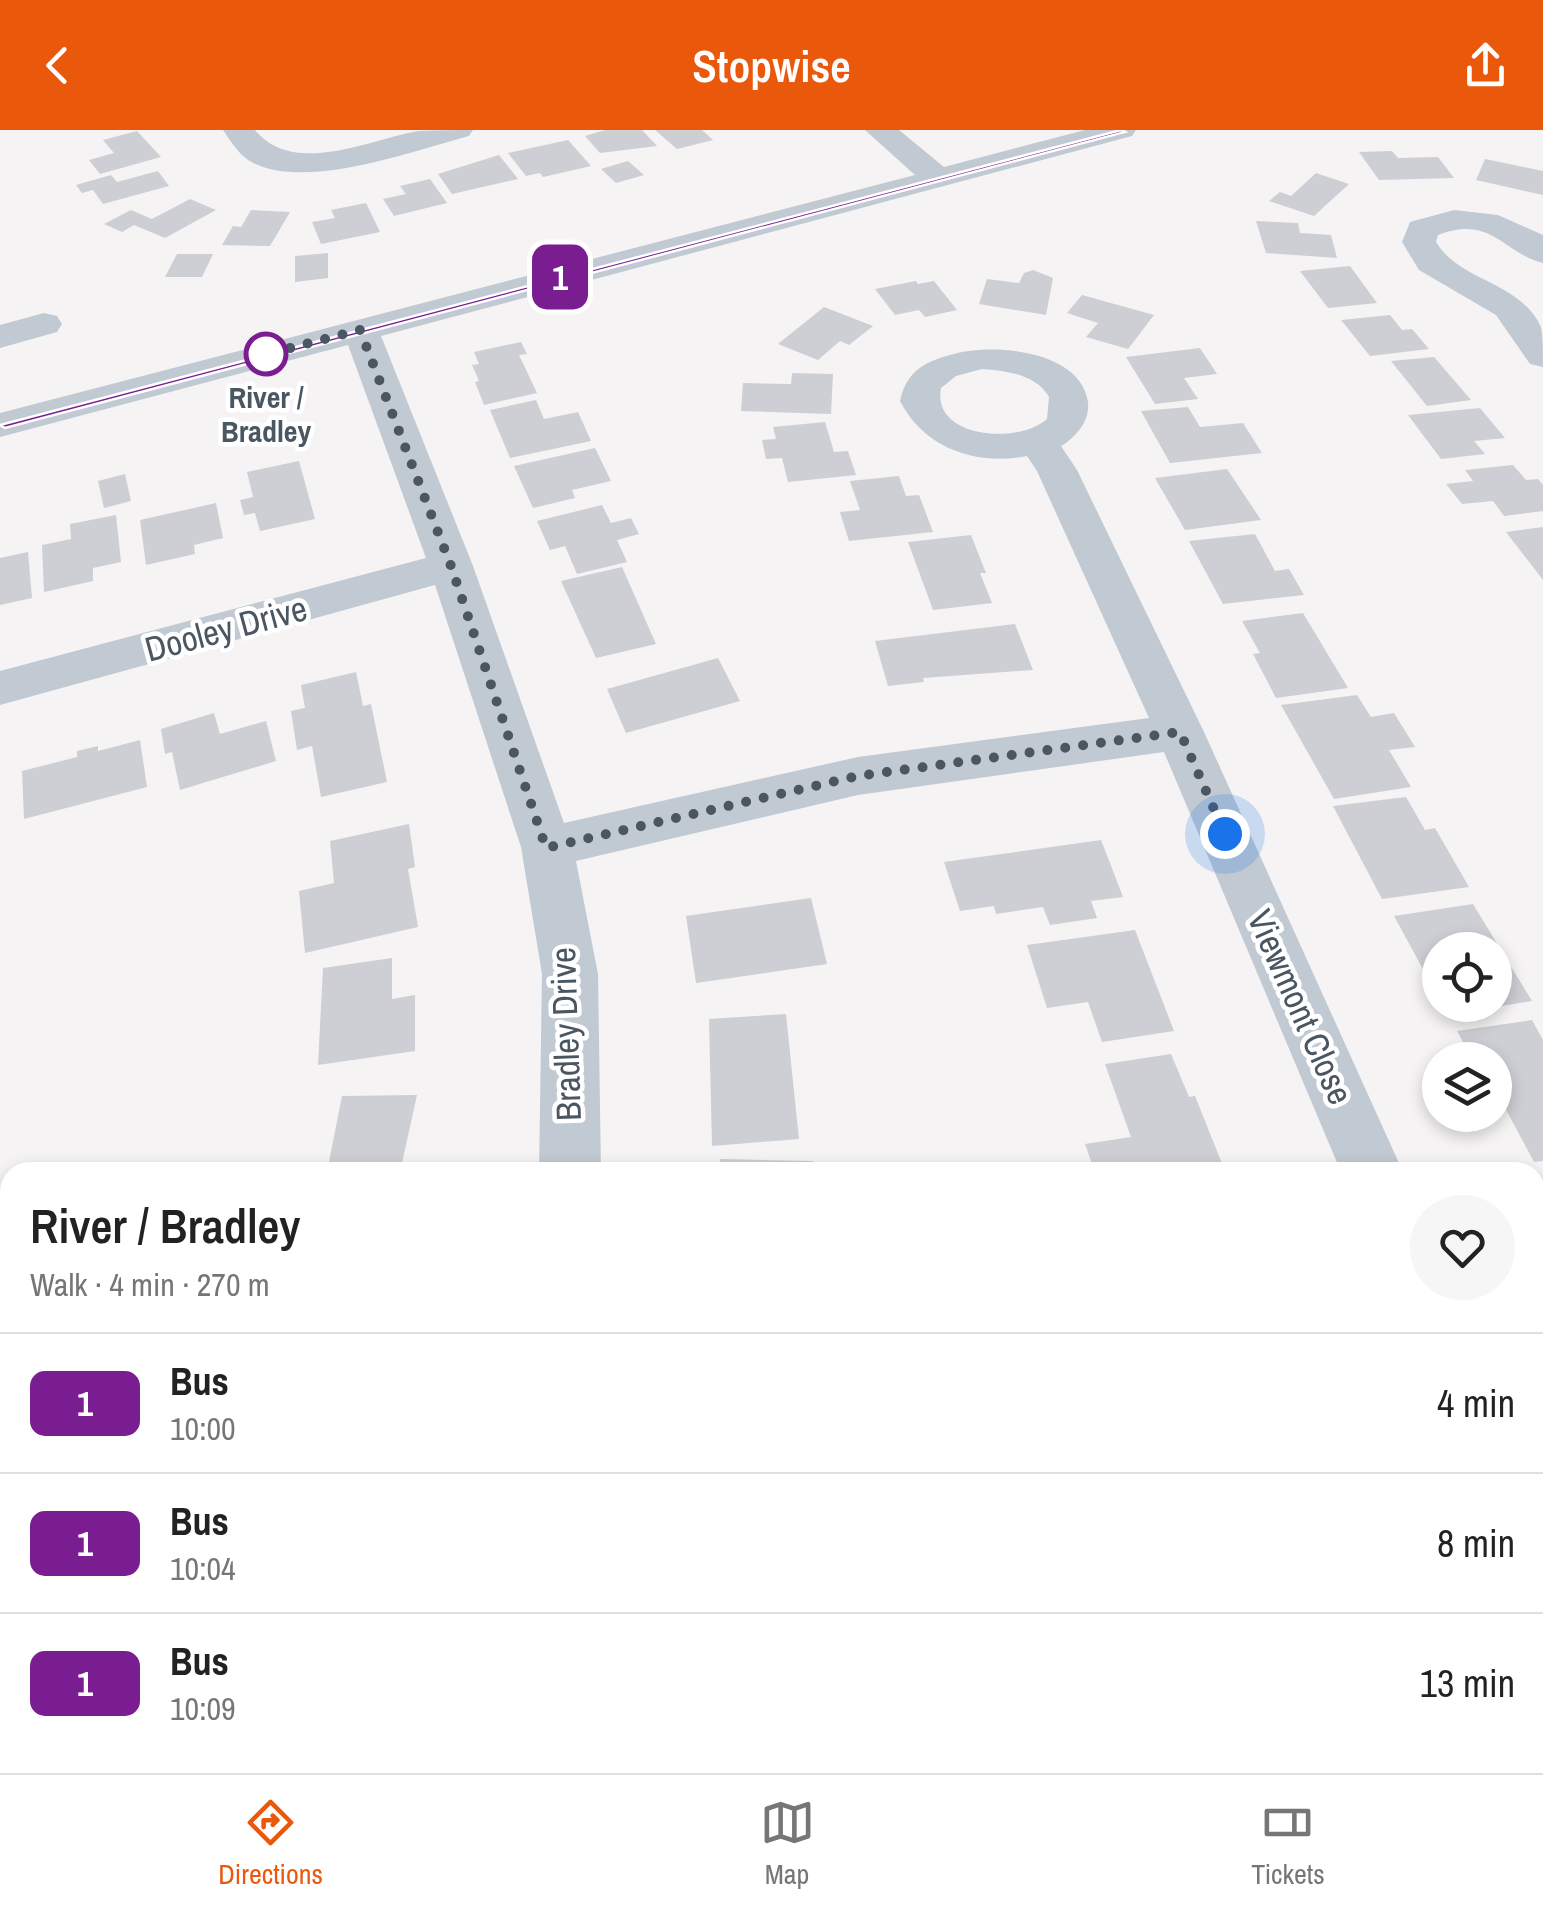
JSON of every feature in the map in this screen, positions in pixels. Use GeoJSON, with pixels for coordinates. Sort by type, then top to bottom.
{"type":"FeatureCollection","features":[{"type":"Feature","properties":{"kind":"street"},"geometry":{"type":"LineString","coordinates":[[238,130],[258,152],[294,162],[318,162],[458,130]]}},
{"type":"Feature","properties":{"kind":"street"},"geometry":{"type":"LineString","coordinates":[[880,130],[937,177]]}},
{"type":"Feature","properties":{"kind":"street"},"geometry":{"type":"LineString","coordinates":[[0,424],[1121,130]]}},
{"type":"Feature","properties":{"kind":"street"},"geometry":{"type":"LineString","coordinates":[[1543,254],[1528,238],[1484,222],[1437,221],[1422,229],[1419,242],[1431,263],[1520,299],[1543,356]]}},
{"type":"Feature","properties":{"kind":"street"},"geometry":{"type":"LineString","coordinates":[[0,336],[44,324]]}},
{"type":"Feature","properties":{"kind":"street","name":"Bradley Drive"},"geometry":{"type":"LineString","coordinates":[[360,330],[451,566],[546,848],[570,974],[570,1162]]}},
{"type":"Feature","properties":{"kind":"street","name":"Viewmont Close"},"geometry":{"type":"LineString","coordinates":[[1037,442],[1057,470],[1180,732],[1368,1162]]}},
{"type":"Feature","properties":{"kind":"street","name":"Dooley Drive"},"geometry":{"type":"LineString","coordinates":[[0,688],[451,566]]}},
{"type":"Feature","properties":{"kind":"street"},"geometry":{"type":"LineString","coordinates":[[546,848],[858,776],[1180,732]]}},
{"type":"Feature","properties":{"kind":"building"},"geometry":{"type":"Polygon","coordinates":[[[605,130],[642,130],[657,146],[600,153],[585,136],[605,130]]]}},
{"type":"Feature","properties":{"kind":"building"},"geometry":{"type":"Polygon","coordinates":[[[655,130],[702,130],[713,140],[677,149],[655,130]]]}},
{"type":"Feature","properties":{"kind":"building"},"geometry":{"type":"Polygon","coordinates":[[[137,131],[161,157],[100,174],[89,160],[114,153],[103,140],[137,131]]]}},
{"type":"Feature","properties":{"kind":"building"},"geometry":{"type":"Polygon","coordinates":[[[568,140],[591,166],[543,177],[540,173],[526,176],[508,153],[568,140]]]}},
{"type":"Feature","properties":{"kind":"building"},"geometry":{"type":"Polygon","coordinates":[[[1392,151],[1398,158],[1438,157],[1454,178],[1379,180],[1359,152],[1392,151]]]}},
{"type":"Feature","properties":{"kind":"building"},"geometry":{"type":"Polygon","coordinates":[[[499,155],[518,179],[452,194],[438,174],[499,155]]]}},
{"type":"Feature","properties":{"kind":"building"},"geometry":{"type":"Polygon","coordinates":[[[1485,159],[1543,171],[1543,195],[1476,180],[1485,159]]]}},
{"type":"Feature","properties":{"kind":"building"},"geometry":{"type":"Polygon","coordinates":[[[628,161],[644,175],[616,183],[601,169],[628,161]]]}},
{"type":"Feature","properties":{"kind":"building"},"geometry":{"type":"Polygon","coordinates":[[[158,171],[169,186],[103,204],[93,190],[82,193],[76,185],[111,175],[117,182],[158,171]]]}},
{"type":"Feature","properties":{"kind":"building"},"geometry":{"type":"Polygon","coordinates":[[[1316,173],[1349,184],[1314,216],[1269,201],[1280,192],[1291,196],[1316,173]]]}},
{"type":"Feature","properties":{"kind":"building"},"geometry":{"type":"Polygon","coordinates":[[[430,179],[447,203],[394,216],[383,199],[406,194],[400,186],[430,179]]]}},
{"type":"Feature","properties":{"kind":"building"},"geometry":{"type":"Polygon","coordinates":[[[190,199],[216,210],[165,238],[134,225],[122,232],[104,224],[131,210],[152,219],[190,199]]]}},
{"type":"Feature","properties":{"kind":"building"},"geometry":{"type":"Polygon","coordinates":[[[366,203],[380,232],[321,244],[312,222],[335,218],[331,210],[366,203]]]}},
{"type":"Feature","properties":{"kind":"building"},"geometry":{"type":"Polygon","coordinates":[[[251,210],[290,212],[270,246],[222,245],[233,226],[241,227],[251,210]]]}},
{"type":"Feature","properties":{"kind":"building"},"geometry":{"type":"Polygon","coordinates":[[[1256,221],[1298,223],[1300,233],[1331,235],[1337,258],[1266,253],[1256,221]]]}},
{"type":"Feature","properties":{"kind":"building"},"geometry":{"type":"Polygon","coordinates":[[[328,253],[328,278],[295,282],[295,256],[328,253]]]}},
{"type":"Feature","properties":{"kind":"building"},"geometry":{"type":"Polygon","coordinates":[[[177,254],[213,254],[202,277],[165,277],[177,254]]]}},
{"type":"Feature","properties":{"kind":"building"},"geometry":{"type":"Polygon","coordinates":[[[1350,266],[1377,303],[1328,308],[1300,271],[1350,266]]]}},
{"type":"Feature","properties":{"kind":"building"},"geometry":{"type":"Polygon","coordinates":[[[1033,270],[1053,278],[1046,315],[979,304],[987,279],[1019,283],[1024,273],[1033,270]]]}},
{"type":"Feature","properties":{"kind":"building"},"geometry":{"type":"Polygon","coordinates":[[[934,281],[957,310],[925,317],[919,310],[895,315],[875,289],[934,281]]]}},
{"type":"Feature","properties":{"kind":"building"},"geometry":{"type":"Polygon","coordinates":[[[1082,295],[1154,315],[1128,349],[1086,337],[1098,323],[1067,313],[1082,295]]]}},
{"type":"Feature","properties":{"kind":"building"},"geometry":{"type":"Polygon","coordinates":[[[824,307],[873,326],[849,345],[840,341],[818,360],[778,344],[824,307]]]}},
{"type":"Feature","properties":{"kind":"building"},"geometry":{"type":"Polygon","coordinates":[[[1390,315],[1402,330],[1412,329],[1429,349],[1370,356],[1341,320],[1390,315]]]}},
{"type":"Feature","properties":{"kind":"building"},"geometry":{"type":"Polygon","coordinates":[[[521,342],[527,354],[519,355],[537,393],[484,405],[475,382],[479,381],[472,365],[479,364],[474,352],[521,342]]]}},
{"type":"Feature","properties":{"kind":"building"},"geometry":{"type":"Polygon","coordinates":[[[1200,348],[1217,374],[1184,378],[1198,399],[1155,404],[1126,357],[1200,348]]]}},
{"type":"Feature","properties":{"kind":"building"},"geometry":{"type":"Polygon","coordinates":[[[1434,357],[1471,400],[1427,406],[1391,361],[1434,357]]]}},
{"type":"Feature","properties":{"kind":"building"},"geometry":{"type":"Polygon","coordinates":[[[792,373],[833,374],[831,414],[741,411],[743,383],[791,384],[792,373]]]}},
{"type":"Feature","properties":{"kind":"building"},"geometry":{"type":"Polygon","coordinates":[[[536,400],[544,419],[578,412],[591,441],[510,458],[490,410],[536,400]]]}},
{"type":"Feature","properties":{"kind":"building"},"geometry":{"type":"Polygon","coordinates":[[[1188,407],[1200,427],[1243,423],[1262,453],[1170,463],[1141,411],[1188,407]]]}},
{"type":"Feature","properties":{"kind":"building"},"geometry":{"type":"Polygon","coordinates":[[[1480,408],[1505,438],[1474,441],[1485,454],[1441,459],[1408,415],[1480,408]]]}},
{"type":"Feature","properties":{"kind":"building"},"geometry":{"type":"Polygon","coordinates":[[[825,422],[834,452],[848,451],[856,475],[788,482],[782,458],[766,459],[762,440],[776,439],[773,427],[825,422]]]}},
{"type":"Feature","properties":{"kind":"building"},"geometry":{"type":"Polygon","coordinates":[[[595,448],[611,481],[572,490],[575,498],[533,508],[514,466],[595,448]]]}},
{"type":"Feature","properties":{"kind":"building"},"geometry":{"type":"Polygon","coordinates":[[[299,461],[315,519],[260,531],[255,513],[244,515],[240,500],[253,497],[247,472],[299,461]]]}},
{"type":"Feature","properties":{"kind":"building"},"geometry":{"type":"Polygon","coordinates":[[[1513,465],[1526,480],[1538,479],[1543,485],[1543,511],[1504,516],[1493,501],[1462,504],[1446,484],[1473,481],[1465,470],[1513,465]]]}},
{"type":"Feature","properties":{"kind":"building"},"geometry":{"type":"Polygon","coordinates":[[[1227,469],[1261,520],[1185,530],[1155,478],[1227,469]]]}},
{"type":"Feature","properties":{"kind":"building"},"geometry":{"type":"Polygon","coordinates":[[[125,474],[131,501],[104,508],[98,481],[125,474]]]}},
{"type":"Feature","properties":{"kind":"building"},"geometry":{"type":"Polygon","coordinates":[[[899,476],[906,496],[919,495],[933,532],[849,541],[840,512],[860,510],[850,481],[899,476]]]}},
{"type":"Feature","properties":{"kind":"building"},"geometry":{"type":"Polygon","coordinates":[[[216,503],[223,538],[194,545],[195,554],[146,565],[140,520],[216,503]]]}},
{"type":"Feature","properties":{"kind":"building"},"geometry":{"type":"Polygon","coordinates":[[[602,505],[611,523],[631,518],[639,534],[617,540],[627,562],[577,574],[565,546],[550,550],[537,521],[602,505]]]}},
{"type":"Feature","properties":{"kind":"building"},"geometry":{"type":"Polygon","coordinates":[[[116,515],[121,562],[93,568],[93,581],[44,592],[42,545],[71,539],[70,524],[116,515]]]}},
{"type":"Feature","properties":{"kind":"building"},"geometry":{"type":"Polygon","coordinates":[[[1543,527],[1543,580],[1506,532],[1543,527]]]}},
{"type":"Feature","properties":{"kind":"building"},"geometry":{"type":"Polygon","coordinates":[[[1255,534],[1275,571],[1289,569],[1304,595],[1223,604],[1189,541],[1255,534]]]}},
{"type":"Feature","properties":{"kind":"building"},"geometry":{"type":"Polygon","coordinates":[[[971,535],[986,573],[980,573],[992,603],[933,610],[908,542],[971,535]]]}},
{"type":"Feature","properties":{"kind":"building"},"geometry":{"type":"Polygon","coordinates":[[[28,552],[32,598],[0,605],[0,558],[28,552]]]}},
{"type":"Feature","properties":{"kind":"building"},"geometry":{"type":"Polygon","coordinates":[[[622,567],[656,644],[596,658],[561,581],[622,567]]]}},
{"type":"Feature","properties":{"kind":"building"},"geometry":{"type":"Polygon","coordinates":[[[1303,613],[1348,688],[1276,698],[1253,654],[1260,653],[1242,621],[1303,613]]]}},
{"type":"Feature","properties":{"kind":"building"},"geometry":{"type":"Polygon","coordinates":[[[1015,624],[1033,670],[923,678],[924,682],[888,686],[875,641],[1015,624]]]}},
{"type":"Feature","properties":{"kind":"building"},"geometry":{"type":"Polygon","coordinates":[[[718,658],[740,701],[626,733],[607,689],[718,658]]]}},
{"type":"Feature","properties":{"kind":"building"},"geometry":{"type":"Polygon","coordinates":[[[356,672],[363,706],[371,704],[387,782],[321,797],[312,746],[297,750],[291,711],[305,708],[301,685],[356,672]]]}},
{"type":"Feature","properties":{"kind":"building"},"geometry":{"type":"Polygon","coordinates":[[[1357,695],[1371,717],[1394,713],[1415,747],[1389,750],[1411,787],[1334,799],[1281,705],[1357,695]]]}},
{"type":"Feature","properties":{"kind":"building"},"geometry":{"type":"Polygon","coordinates":[[[214,713],[220,734],[266,721],[276,761],[180,790],[172,752],[165,754],[161,729],[214,713]]]}},
{"type":"Feature","properties":{"kind":"building"},"geometry":{"type":"Polygon","coordinates":[[[140,740],[147,787],[24,819],[22,771],[77,757],[77,751],[98,746],[98,751],[140,740]]]}},
{"type":"Feature","properties":{"kind":"building"},"geometry":{"type":"Polygon","coordinates":[[[1406,797],[1425,830],[1435,828],[1469,887],[1382,899],[1333,806],[1406,797]]]}},
{"type":"Feature","properties":{"kind":"building"},"geometry":{"type":"Polygon","coordinates":[[[409,824],[415,867],[408,869],[418,927],[305,953],[299,891],[334,883],[330,841],[409,824]]]}},
{"type":"Feature","properties":{"kind":"building"},"geometry":{"type":"Polygon","coordinates":[[[1101,840],[1123,897],[1091,901],[1097,918],[1050,925],[1043,907],[996,914],[994,906],[960,911],[944,862],[1101,840]]]}},
{"type":"Feature","properties":{"kind":"building"},"geometry":{"type":"Polygon","coordinates":[[[811,898],[827,964],[696,983],[686,916],[811,898]]]}},
{"type":"Feature","properties":{"kind":"building"},"geometry":{"type":"Polygon","coordinates":[[[1473,904],[1490,932],[1422,932],[1422,967],[1394,916],[1473,904]]]}},
{"type":"Feature","properties":{"kind":"building"},"geometry":{"type":"Polygon","coordinates":[[[1135,930],[1174,1031],[1102,1042],[1088,1002],[1047,1008],[1027,945],[1135,930]]]}},
{"type":"Feature","properties":{"kind":"building"},"geometry":{"type":"Polygon","coordinates":[[[392,958],[392,999],[415,995],[415,1051],[318,1065],[323,968],[392,958]]]}},
{"type":"Feature","properties":{"kind":"building"},"geometry":{"type":"Polygon","coordinates":[[[1512,968],[1532,1001],[1512,1004],[1512,968]]]}},
{"type":"Feature","properties":{"kind":"building"},"geometry":{"type":"Polygon","coordinates":[[[786,1014],[799,1139],[712,1146],[709,1019],[786,1014]]]}},
{"type":"Feature","properties":{"kind":"building"},"geometry":{"type":"Polygon","coordinates":[[[1532,1020],[1543,1040],[1543,1161],[1534,1162],[1512,1121],[1512,1042],[1463,1042],[1457,1031],[1532,1020]]]}},
{"type":"Feature","properties":{"kind":"building"},"geometry":{"type":"Polygon","coordinates":[[[1171,1054],[1189,1097],[1195,1096],[1221,1162],[1091,1162],[1085,1144],[1131,1137],[1105,1064],[1171,1054]]]}},
{"type":"Feature","properties":{"kind":"building"},"geometry":{"type":"Polygon","coordinates":[[[417,1095],[402,1162],[329,1162],[342,1096],[417,1095]]]}},
{"type":"Feature","properties":{"kind":"building"},"geometry":{"type":"Polygon","coordinates":[[[720,1159],[813,1161],[813,1162],[720,1162],[720,1159]]]}},
{"type":"Feature","properties":{"kind":"bus line","name":"1"},"geometry":{"type":"LineString","coordinates":[[0,425],[1121,130]]}},
{"type":"Feature","properties":{"kind":"place","name":"River / Bradley"},"geometry":{"type":"Point","coordinates":[266,354]}},
{"type":"Feature","properties":{"kind":"route"},"geometry":{"type":"LineString","coordinates":[[266,354],[252,358],[360,330],[451,566],[546,848],[858,776],[1180,732],[1225,834]]}}]}
